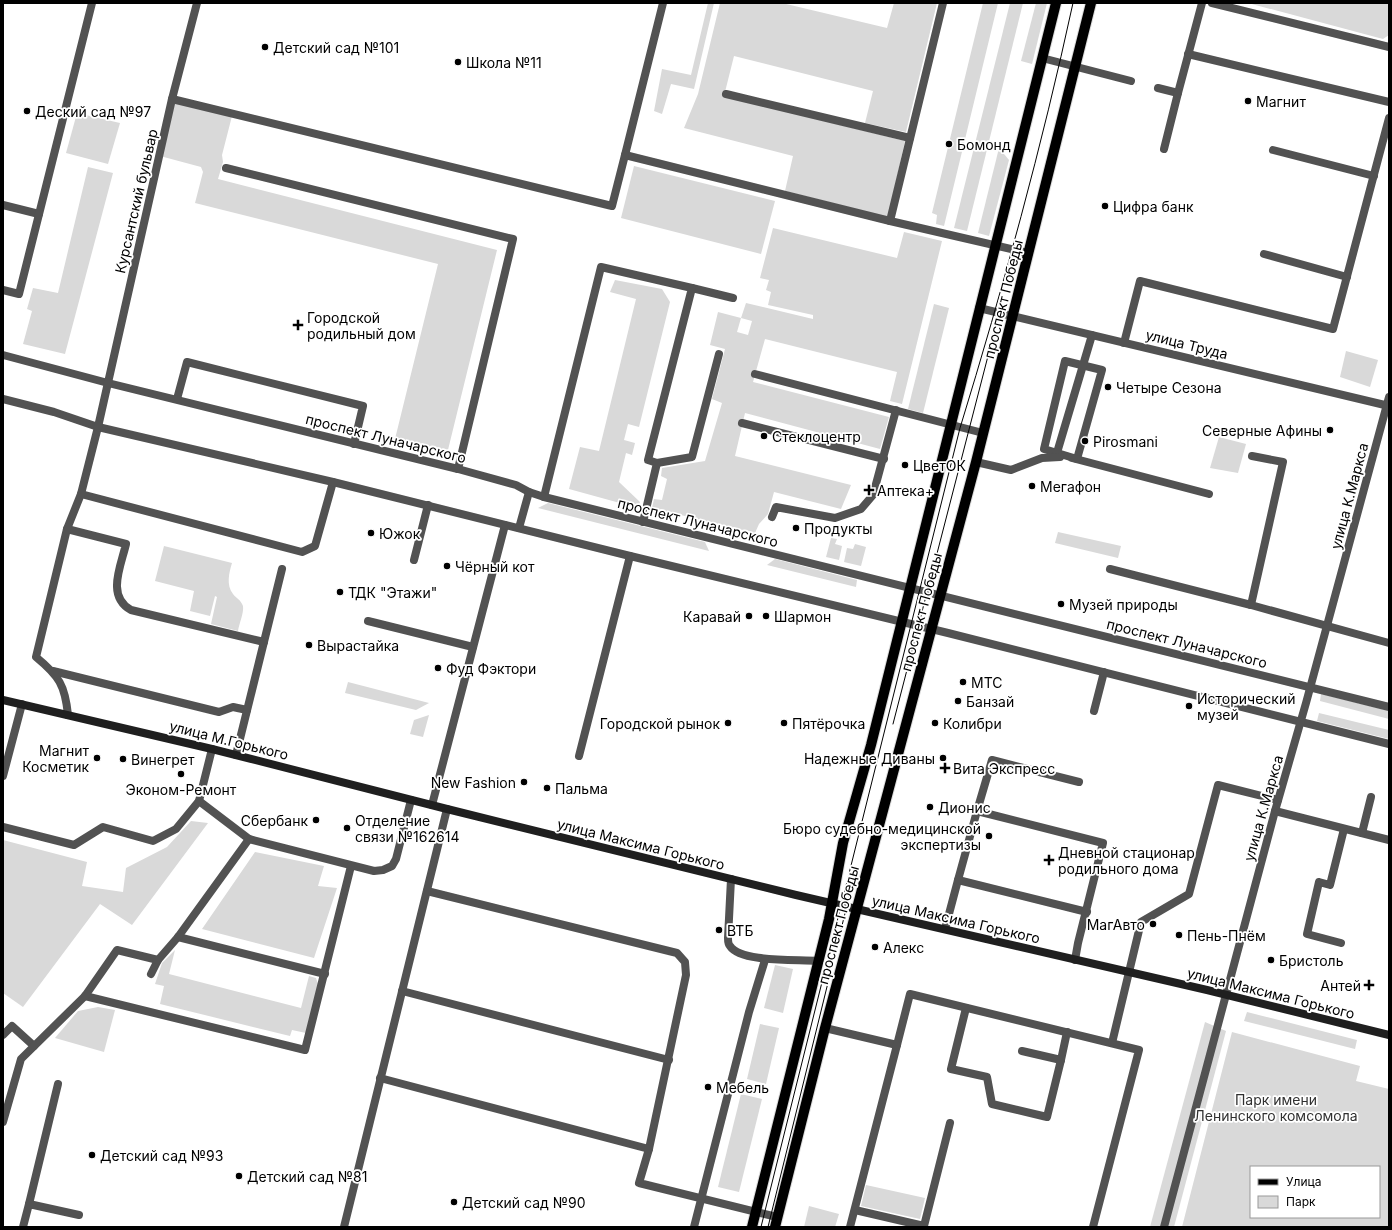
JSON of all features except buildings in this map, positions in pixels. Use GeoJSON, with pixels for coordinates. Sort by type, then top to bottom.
{"type":"FeatureCollection","features":[{"type":"Feature","properties":{"kind":"main road","name":"проспект Победы"},"geometry":{"type":"LineString","coordinates":[[752,1227],[832,903],[843,843],[871,745],[902,622],[909,587],[1056,3]]}},
{"type":"Feature","properties":{"kind":"main road","name":"проспект Победы"},"geometry":{"type":"LineString","coordinates":[[775,1227],[825,1028],[1014,316],[1028,253],[1091,3]]}},
{"type":"Feature","properties":{"kind":"street"},"geometry":{"type":"LineString","coordinates":[[3,290],[19,294],[92,3]]}},
{"type":"Feature","properties":{"kind":"street","name":"Курсантский бульвар"},"geometry":{"type":"LineString","coordinates":[[53,671],[36,657],[67,530],[81,494],[98,426],[172,99],[197,3]]}},
{"type":"Feature","properties":{"kind":"street"},"geometry":{"type":"LineString","coordinates":[[172,99],[612,206],[663,3]]}},
{"type":"Feature","properties":{"kind":"street"},"geometry":{"type":"LineString","coordinates":[[890,221],[943,3]]}},
{"type":"Feature","properties":{"kind":"street"},"geometry":{"type":"LineString","coordinates":[[1164,149],[1202,3]]}},
{"type":"Feature","properties":{"kind":"street"},"geometry":{"type":"LineString","coordinates":[[1212,3],[1237,6],[1389,47]]}},
{"type":"Feature","properties":{"kind":"street"},"geometry":{"type":"LineString","coordinates":[[1188,54],[1389,102]]}},
{"type":"Feature","properties":{"kind":"street"},"geometry":{"type":"LineString","coordinates":[[1042,58],[1131,81]]}},
{"type":"Feature","properties":{"kind":"street"},"geometry":{"type":"LineString","coordinates":[[1158,88],[1178,93]]}},
{"type":"Feature","properties":{"kind":"street"},"geometry":{"type":"LineString","coordinates":[[726,94],[910,138]]}},
{"type":"Feature","properties":{"kind":"street"},"geometry":{"type":"LineString","coordinates":[[1124,342],[1140,281],[1333,329],[1389,118]]}},
{"type":"Feature","properties":{"kind":"street"},"geometry":{"type":"LineString","coordinates":[[1273,150],[1374,176]]}},
{"type":"Feature","properties":{"kind":"street"},"geometry":{"type":"LineString","coordinates":[[625,156],[1028,253]]}},
{"type":"Feature","properties":{"kind":"street"},"geometry":{"type":"LineString","coordinates":[[226,168],[513,239],[458,470]]}},
{"type":"Feature","properties":{"kind":"street"},"geometry":{"type":"LineString","coordinates":[[3,205],[39,214]]}},
{"type":"Feature","properties":{"kind":"street"},"geometry":{"type":"LineString","coordinates":[[1264,254],[1348,277]]}},
{"type":"Feature","properties":{"kind":"street"},"geometry":{"type":"LineString","coordinates":[[544,497],[601,267],[732,298]]}},
{"type":"Feature","properties":{"kind":"street"},"geometry":{"type":"LineString","coordinates":[[692,288],[648,460],[658,463],[692,458],[719,354]]}},
{"type":"Feature","properties":{"kind":"street","name":"улица Труда"},"geometry":{"type":"LineString","coordinates":[[979,308],[1388,403]]}},
{"type":"Feature","properties":{"kind":"street"},"geometry":{"type":"LineString","coordinates":[[1056,455],[1084,366],[1092,335]]}},
{"type":"Feature","properties":{"kind":"street","name":"проспект Луначарского"},"geometry":{"type":"LineString","coordinates":[[3,355],[108,383],[177,399],[516,485],[529,492],[544,497],[1389,707]]}},
{"type":"Feature","properties":{"kind":"street"},"geometry":{"type":"LineString","coordinates":[[1077,459],[1102,370],[1065,361],[1044,449],[1056,455],[1077,459],[1209,494]]}},
{"type":"Feature","properties":{"kind":"street"},"geometry":{"type":"LineString","coordinates":[[177,399],[187,362],[363,406],[354,444]]}},
{"type":"Feature","properties":{"kind":"street"},"geometry":{"type":"LineString","coordinates":[[755,374],[983,433]]}},
{"type":"Feature","properties":{"kind":"street"},"geometry":{"type":"LineString","coordinates":[[3,399],[54,412],[98,426],[428,505],[1389,744]]}},
{"type":"Feature","properties":{"kind":"street","name":"улица К.Маркса"},"geometry":{"type":"LineString","coordinates":[[1164,1227],[1225,994],[1278,800],[1311,687],[1326,627],[1388,403]]}},
{"type":"Feature","properties":{"kind":"street"},"geometry":{"type":"LineString","coordinates":[[772,517],[776,507],[834,518],[861,509],[873,496],[896,410]]}},
{"type":"Feature","properties":{"kind":"street"},"geometry":{"type":"LineString","coordinates":[[742,423],[884,459]]}},
{"type":"Feature","properties":{"kind":"street"},"geometry":{"type":"LineString","coordinates":[[976,462],[1011,470],[1042,458],[1056,455]]}},
{"type":"Feature","properties":{"kind":"street"},"geometry":{"type":"LineString","coordinates":[[1251,605],[1283,462],[1252,456]]}},
{"type":"Feature","properties":{"kind":"street"},"geometry":{"type":"LineString","coordinates":[[643,522],[658,463]]}},
{"type":"Feature","properties":{"kind":"street"},"geometry":{"type":"LineString","coordinates":[[81,494],[302,552],[315,546],[333,482]]}},
{"type":"Feature","properties":{"kind":"street"},"geometry":{"type":"LineString","coordinates":[[519,528],[529,492]]}},
{"type":"Feature","properties":{"kind":"street"},"geometry":{"type":"LineString","coordinates":[[414,560],[428,505]]}},
{"type":"Feature","properties":{"kind":"street"},"geometry":{"type":"LineString","coordinates":[[432,805],[504,525]]}},
{"type":"Feature","properties":{"kind":"street"},"geometry":{"type":"LineString","coordinates":[[67,530],[126,544],[116,585],[119,598],[126,607],[131,610],[264,642]]}},
{"type":"Feature","properties":{"kind":"street"},"geometry":{"type":"LineString","coordinates":[[579,756],[630,556]]}},
{"type":"Feature","properties":{"kind":"street"},"geometry":{"type":"LineString","coordinates":[[236,755],[282,569]]}},
{"type":"Feature","properties":{"kind":"street"},"geometry":{"type":"LineString","coordinates":[[1110,569],[1251,605],[1326,627],[1389,643]]}},
{"type":"Feature","properties":{"kind":"street"},"geometry":{"type":"LineString","coordinates":[[368,621],[473,647]]}},
{"type":"Feature","properties":{"kind":"street"},"geometry":{"type":"LineString","coordinates":[[53,671],[219,712],[233,707],[247,710]]}},
{"type":"Feature","properties":{"kind":"street"},"geometry":{"type":"LineString","coordinates":[[53,671],[64,690],[68,715]]}},
{"type":"Feature","properties":{"kind":"street"},"geometry":{"type":"LineString","coordinates":[[1094,711],[1104,672]]}},
{"type":"Feature","properties":{"kind":"street","name":"улица М.Горького"},"geometry":{"type":"LineString","coordinates":[[3,700],[212,749],[447,809]]}},
{"type":"Feature","properties":{"kind":"street"},"geometry":{"type":"LineString","coordinates":[[3,776],[22,704]]}},
{"type":"Feature","properties":{"kind":"street"},"geometry":{"type":"LineString","coordinates":[[3,826],[74,845],[103,826],[153,841],[176,829],[199,801],[212,749]]}},
{"type":"Feature","properties":{"kind":"street"},"geometry":{"type":"LineString","coordinates":[[945,930],[992,760],[1079,782]]}},
{"type":"Feature","properties":{"kind":"street"},"geometry":{"type":"LineString","coordinates":[[1112,1043],[1141,922],[1189,894],[1218,786],[1278,800]]}},
{"type":"Feature","properties":{"kind":"street"},"geometry":{"type":"LineString","coordinates":[[1362,833],[1371,797]]}},
{"type":"Feature","properties":{"kind":"street"},"geometry":{"type":"LineString","coordinates":[[199,801],[249,839],[374,871],[383,870],[392,866],[396,859],[411,800]]}},
{"type":"Feature","properties":{"kind":"street"},"geometry":{"type":"LineString","coordinates":[[344,1227],[447,809]]}},
{"type":"Feature","properties":{"kind":"street","name":"улица Максима Горького"},"geometry":{"type":"LineString","coordinates":[[447,809],[731,880],[1225,994],[1389,1035]]}},
{"type":"Feature","properties":{"kind":"street"},"geometry":{"type":"LineString","coordinates":[[977,811],[1103,843],[1087,912],[1078,943],[1076,960]]}},
{"type":"Feature","properties":{"kind":"street"},"geometry":{"type":"LineString","coordinates":[[1275,811],[1389,840]]}},
{"type":"Feature","properties":{"kind":"street"},"geometry":{"type":"LineString","coordinates":[[1341,943],[1307,934],[1319,882],[1330,885],[1344,829]]}},
{"type":"Feature","properties":{"kind":"street"},"geometry":{"type":"LineString","coordinates":[[151,974],[158,960],[178,937],[249,839]]}},
{"type":"Feature","properties":{"kind":"street"},"geometry":{"type":"LineString","coordinates":[[85,996],[305,1050],[351,866]]}},
{"type":"Feature","properties":{"kind":"street"},"geometry":{"type":"LineString","coordinates":[[731,880],[728,938],[729,946],[734,951],[765,960],[818,961]]}},
{"type":"Feature","properties":{"kind":"street"},"geometry":{"type":"LineString","coordinates":[[958,880],[1087,912]]}},
{"type":"Feature","properties":{"kind":"street"},"geometry":{"type":"LineString","coordinates":[[427,891],[677,953],[686,962],[686,975],[649,1149],[639,1183],[777,1216]]}},
{"type":"Feature","properties":{"kind":"street"},"geometry":{"type":"LineString","coordinates":[[178,937],[325,974]]}},
{"type":"Feature","properties":{"kind":"street"},"geometry":{"type":"LineString","coordinates":[[3,1122],[21,1060],[85,996],[117,950],[158,960]]}},
{"type":"Feature","properties":{"kind":"street"},"geometry":{"type":"LineString","coordinates":[[694,1227],[749,1012],[765,960]]}},
{"type":"Feature","properties":{"kind":"street"},"geometry":{"type":"LineString","coordinates":[[402,991],[669,1060]]}},
{"type":"Feature","properties":{"kind":"street"},"geometry":{"type":"LineString","coordinates":[[850,1227],[910,994],[1139,1050],[1093,1227]]}},
{"type":"Feature","properties":{"kind":"street"},"geometry":{"type":"LineString","coordinates":[[966,1008],[951,1069],[987,1077],[992,1104],[1047,1117],[1067,1032]]}},
{"type":"Feature","properties":{"kind":"street"},"geometry":{"type":"LineString","coordinates":[[3,1035],[12,1026],[34,1046]]}},
{"type":"Feature","properties":{"kind":"street"},"geometry":{"type":"LineString","coordinates":[[825,1028],[897,1045]]}},
{"type":"Feature","properties":{"kind":"street"},"geometry":{"type":"LineString","coordinates":[[1022,1051],[1060,1060]]}},
{"type":"Feature","properties":{"kind":"street"},"geometry":{"type":"LineString","coordinates":[[380,1078],[649,1149]]}},
{"type":"Feature","properties":{"kind":"street"},"geometry":{"type":"LineString","coordinates":[[23,1227],[58,1084]]}},
{"type":"Feature","properties":{"kind":"street"},"geometry":{"type":"LineString","coordinates":[[855,1210],[924,1226],[950,1123]]}},
{"type":"Feature","properties":{"kind":"street"},"geometry":{"type":"LineString","coordinates":[[29,1204],[79,1215]]}},
{"type":"Feature","properties":{"kind":"green space"},"geometry":{"type":"Polygon","coordinates":[[[708,3],[714,3],[694,89],[671,84],[662,114],[654,111],[662,69],[691,75],[708,3]]]}},
{"type":"Feature","properties":{"kind":"green space"},"geometry":{"type":"Polygon","coordinates":[[[720,3],[782,3],[887,28],[894,3],[937,3],[906,132],[865,123],[873,91],[734,56],[724,96],[905,141],[888,217],[785,191],[793,156],[684,128],[698,94],[720,3]]]}},
{"type":"Feature","properties":{"kind":"green space"},"geometry":{"type":"Polygon","coordinates":[[[983,3],[998,3],[944,226],[936,224],[937,215],[932,213],[983,3]]]}},
{"type":"Feature","properties":{"kind":"green space"},"geometry":{"type":"Polygon","coordinates":[[[1010,3],[1023,3],[967,231],[954,228],[1010,3]]]}},
{"type":"Feature","properties":{"kind":"green space"},"geometry":{"type":"Polygon","coordinates":[[[1036,3],[1047,3],[1032,64],[1021,61],[1036,3]]]}},
{"type":"Feature","properties":{"kind":"green space"},"geometry":{"type":"Polygon","coordinates":[[[1248,3],[1389,3],[1389,35],[1383,39],[1248,3]]]}},
{"type":"Feature","properties":{"kind":"green space"},"geometry":{"type":"Polygon","coordinates":[[[174,102],[232,116],[222,155],[223,162],[218,179],[497,250],[447,454],[395,439],[438,264],[195,203],[203,172],[201,167],[160,156],[174,102]]]}},
{"type":"Feature","properties":{"kind":"green space"},"geometry":{"type":"Polygon","coordinates":[[[77,113],[120,123],[108,164],[66,153],[77,113]]]}},
{"type":"Feature","properties":{"kind":"green space"},"geometry":{"type":"Polygon","coordinates":[[[999,148],[1009,160],[989,236],[978,233],[999,148]]]}},
{"type":"Feature","properties":{"kind":"green space"},"geometry":{"type":"Polygon","coordinates":[[[634,166],[775,201],[761,254],[621,218],[634,166]]]}},
{"type":"Feature","properties":{"kind":"green space"},"geometry":{"type":"Polygon","coordinates":[[[88,167],[113,173],[65,354],[23,344],[32,311],[27,309],[33,288],[58,293],[88,167]]]}},
{"type":"Feature","properties":{"kind":"green space"},"geometry":{"type":"Polygon","coordinates":[[[773,228],[897,258],[904,232],[942,241],[902,404],[890,401],[897,372],[765,339],[753,382],[889,417],[880,449],[745,413],[735,456],[851,485],[841,509],[774,492],[768,514],[759,524],[755,533],[652,508],[654,499],[662,500],[667,479],[661,476],[662,468],[705,461],[722,403],[712,399],[725,349],[710,345],[718,312],[741,318],[746,303],[813,319],[813,315],[768,305],[771,292],[766,290],[769,280],[760,278],[773,228]],[[741,318],[737,332],[748,335],[752,321],[741,318]]]}},
{"type":"Feature","properties":{"kind":"green space"},"geometry":{"type":"Polygon","coordinates":[[[615,280],[662,289],[670,302],[639,427],[628,424],[624,440],[635,443],[632,455],[626,453],[619,482],[640,502],[638,508],[569,489],[580,447],[599,451],[636,299],[610,292],[615,280]]]}},
{"type":"Feature","properties":{"kind":"green space"},"geometry":{"type":"Polygon","coordinates":[[[934,304],[949,308],[923,413],[908,409],[934,304]]]}},
{"type":"Feature","properties":{"kind":"green space"},"geometry":{"type":"Polygon","coordinates":[[[1346,351],[1378,360],[1370,387],[1340,377],[1346,351]]]}},
{"type":"Feature","properties":{"kind":"green space"},"geometry":{"type":"Polygon","coordinates":[[[1219,437],[1246,444],[1238,473],[1210,468],[1219,437]]]}},
{"type":"Feature","properties":{"kind":"green space"},"geometry":{"type":"Polygon","coordinates":[[[548,503],[705,542],[709,551],[538,508],[548,503]]]}},
{"type":"Feature","properties":{"kind":"green space"},"geometry":{"type":"Polygon","coordinates":[[[1058,532],[1121,546],[1118,558],[1055,543],[1058,532]]]}},
{"type":"Feature","properties":{"kind":"green space"},"geometry":{"type":"Polygon","coordinates":[[[831,538],[837,539],[835,544],[842,546],[839,560],[826,557],[831,538]]]}},
{"type":"Feature","properties":{"kind":"green space"},"geometry":{"type":"Polygon","coordinates":[[[855,544],[866,547],[861,566],[844,562],[847,548],[853,549],[855,544]]]}},
{"type":"Feature","properties":{"kind":"green space"},"geometry":{"type":"Polygon","coordinates":[[[164,546],[232,563],[229,575],[229,587],[243,606],[238,631],[211,624],[217,597],[215,596],[210,616],[190,611],[194,591],[155,581],[164,546]]]}},
{"type":"Feature","properties":{"kind":"green space"},"geometry":{"type":"Polygon","coordinates":[[[775,559],[857,580],[856,587],[767,565],[775,559]]]}},
{"type":"Feature","properties":{"kind":"green space"},"geometry":{"type":"Polygon","coordinates":[[[348,682],[429,703],[416,710],[345,693],[348,682]]]}},
{"type":"Feature","properties":{"kind":"green space"},"geometry":{"type":"Polygon","coordinates":[[[1321,694],[1389,711],[1389,719],[1320,701],[1321,694]]]}},
{"type":"Feature","properties":{"kind":"green space"},"geometry":{"type":"Polygon","coordinates":[[[1319,713],[1389,730],[1389,739],[1317,721],[1319,713]]]}},
{"type":"Feature","properties":{"kind":"green space"},"geometry":{"type":"Polygon","coordinates":[[[429,715],[423,737],[410,734],[414,720],[429,715]]]}},
{"type":"Feature","properties":{"kind":"green space"},"geometry":{"type":"Polygon","coordinates":[[[191,821],[208,823],[132,925],[100,904],[23,1007],[3,993],[3,840],[87,862],[82,886],[123,892],[126,868],[167,847],[191,821]]]}},
{"type":"Feature","properties":{"kind":"green space"},"geometry":{"type":"Polygon","coordinates":[[[255,852],[324,866],[318,886],[337,888],[314,958],[202,929],[255,852]]]}},
{"type":"Feature","properties":{"kind":"green space"},"geometry":{"type":"Polygon","coordinates":[[[175,950],[169,974],[301,1008],[309,976],[316,978],[318,984],[306,1033],[292,1030],[290,1036],[160,1004],[164,986],[155,984],[162,963],[175,950]]]}},
{"type":"Feature","properties":{"kind":"green space"},"geometry":{"type":"Polygon","coordinates":[[[775,965],[793,969],[783,1013],[764,1008],[775,965]]]}},
{"type":"Feature","properties":{"kind":"green space"},"geometry":{"type":"Polygon","coordinates":[[[98,1007],[115,1010],[104,1052],[55,1038],[78,1011],[98,1007]]]}},
{"type":"Feature","properties":{"kind":"green space"},"geometry":{"type":"Polygon","coordinates":[[[1247,1012],[1357,1040],[1355,1049],[1244,1021],[1247,1012]]]}},
{"type":"Feature","properties":{"kind":"green space"},"geometry":{"type":"Polygon","coordinates":[[[1205,1022],[1226,1031],[1174,1227],[1150,1227],[1205,1022]]]}},
{"type":"Feature","properties":{"kind":"green space"},"geometry":{"type":"Polygon","coordinates":[[[760,1024],[779,1028],[766,1084],[747,1079],[760,1024]]]}},
{"type":"Feature","properties":{"kind":"green space","name":"Парк имени Ленинского комсомола"},"geometry":{"type":"Polygon","coordinates":[[[1232,1032],[1360,1066],[1356,1081],[1389,1089],[1389,1227],[1182,1227],[1232,1032]]]}},
{"type":"Feature","properties":{"kind":"green space"},"geometry":{"type":"Polygon","coordinates":[[[741,1094],[762,1099],[739,1192],[718,1187],[741,1094]]]}},
{"type":"Feature","properties":{"kind":"green space"},"geometry":{"type":"Polygon","coordinates":[[[866,1185],[925,1198],[920,1219],[861,1206],[866,1185]]]}},
{"type":"Feature","properties":{"kind":"green space"},"geometry":{"type":"Polygon","coordinates":[[[809,1206],[839,1214],[835,1227],[804,1227],[809,1206]]]}},
{"type":"Feature","properties":{"kind":"tram line"},"geometry":{"type":"LineString","coordinates":[[761,1227],[960,428],[1021,217],[1073,3]]}},
{"type":"Feature","properties":{"kind":"tram line"},"geometry":{"type":"LineString","coordinates":[[893,724],[988,356]]}},
{"type":"Feature","properties":{"kind":"tram line"},"geometry":{"type":"LineString","coordinates":[[768,1227],[851,889]]}},
{"type":"Feature","properties":{"kind":"place","name":"Детский сад №101"},"geometry":{"type":"Point","coordinates":[265,47]}},
{"type":"Feature","properties":{"kind":"place","name":"Школа №11"},"geometry":{"type":"Point","coordinates":[458,62]}},
{"type":"Feature","properties":{"kind":"place","name":"Магнит"},"geometry":{"type":"Point","coordinates":[1248,101]}},
{"type":"Feature","properties":{"kind":"place","name":"Деский сад №97"},"geometry":{"type":"Point","coordinates":[27,111]}},
{"type":"Feature","properties":{"kind":"place","name":"Бомонд"},"geometry":{"type":"Point","coordinates":[949,144]}},
{"type":"Feature","properties":{"kind":"place","name":"Цифра банк"},"geometry":{"type":"Point","coordinates":[1105,206]}},
{"type":"Feature","properties":{"kind":"place","name":"Городской родильный дом"},"geometry":{"type":"Point","coordinates":[298,325]}},
{"type":"Feature","properties":{"kind":"place","name":"Четыре Сезона"},"geometry":{"type":"Point","coordinates":[1108,387]}},
{"type":"Feature","properties":{"kind":"place","name":"Северные Афины"},"geometry":{"type":"Point","coordinates":[1330,430]}},
{"type":"Feature","properties":{"kind":"place","name":"Стеклоцентр"},"geometry":{"type":"Point","coordinates":[764,436]}},
{"type":"Feature","properties":{"kind":"place","name":"Pirosmani"},"geometry":{"type":"Point","coordinates":[1085,441]}},
{"type":"Feature","properties":{"kind":"place","name":"ЦветОК"},"geometry":{"type":"Point","coordinates":[905,465]}},
{"type":"Feature","properties":{"kind":"place","name":"Мегафон"},"geometry":{"type":"Point","coordinates":[1032,486]}},
{"type":"Feature","properties":{"kind":"place","name":"Аптека+"},"geometry":{"type":"Point","coordinates":[869,490]}},
{"type":"Feature","properties":{"kind":"place","name":"Продукты"},"geometry":{"type":"Point","coordinates":[796,528]}},
{"type":"Feature","properties":{"kind":"place","name":"Южок"},"geometry":{"type":"Point","coordinates":[371,533]}},
{"type":"Feature","properties":{"kind":"place","name":"Чёрный кот"},"geometry":{"type":"Point","coordinates":[447,566]}},
{"type":"Feature","properties":{"kind":"place","name":"ТДК \"Этажи\""},"geometry":{"type":"Point","coordinates":[340,592]}},
{"type":"Feature","properties":{"kind":"place","name":"Музей природы"},"geometry":{"type":"Point","coordinates":[1061,604]}},
{"type":"Feature","properties":{"kind":"place","name":"Каравай"},"geometry":{"type":"Point","coordinates":[749,616]}},
{"type":"Feature","properties":{"kind":"place","name":"Шармон"},"geometry":{"type":"Point","coordinates":[766,616]}},
{"type":"Feature","properties":{"kind":"place","name":"Вырастайка"},"geometry":{"type":"Point","coordinates":[309,645]}},
{"type":"Feature","properties":{"kind":"place","name":"Фуд Фэктори"},"geometry":{"type":"Point","coordinates":[438,668]}},
{"type":"Feature","properties":{"kind":"place","name":"МТС"},"geometry":{"type":"Point","coordinates":[963,682]}},
{"type":"Feature","properties":{"kind":"place","name":"Банзай"},"geometry":{"type":"Point","coordinates":[958,701]}},
{"type":"Feature","properties":{"kind":"place","name":"Исторический музей"},"geometry":{"type":"Point","coordinates":[1189,706]}},
{"type":"Feature","properties":{"kind":"place","name":"Городской рынок"},"geometry":{"type":"Point","coordinates":[728,723]}},
{"type":"Feature","properties":{"kind":"place","name":"Пятёрочка"},"geometry":{"type":"Point","coordinates":[784,723]}},
{"type":"Feature","properties":{"kind":"place","name":"Колибри"},"geometry":{"type":"Point","coordinates":[935,723]}},
{"type":"Feature","properties":{"kind":"place","name":"Магнит Косметик"},"geometry":{"type":"Point","coordinates":[97,758]}},
{"type":"Feature","properties":{"kind":"place","name":"Надежные Диваны"},"geometry":{"type":"Point","coordinates":[943,758]}},
{"type":"Feature","properties":{"kind":"place","name":"Винегрет"},"geometry":{"type":"Point","coordinates":[123,759]}},
{"type":"Feature","properties":{"kind":"place","name":"Вита Экспресс"},"geometry":{"type":"Point","coordinates":[945,768]}},
{"type":"Feature","properties":{"kind":"place","name":"Эконом-Ремонт"},"geometry":{"type":"Point","coordinates":[181,774]}},
{"type":"Feature","properties":{"kind":"place","name":"New Fashion"},"geometry":{"type":"Point","coordinates":[524,782]}},
{"type":"Feature","properties":{"kind":"place","name":"Пальма"},"geometry":{"type":"Point","coordinates":[547,788]}},
{"type":"Feature","properties":{"kind":"place","name":"Дионис"},"geometry":{"type":"Point","coordinates":[930,807]}},
{"type":"Feature","properties":{"kind":"place","name":"Сбербанк"},"geometry":{"type":"Point","coordinates":[316,820]}},
{"type":"Feature","properties":{"kind":"place","name":"Отделение связи №162614"},"geometry":{"type":"Point","coordinates":[347,828]}},
{"type":"Feature","properties":{"kind":"place","name":"Бюро судебно-медицинской экспертизы"},"geometry":{"type":"Point","coordinates":[989,836]}},
{"type":"Feature","properties":{"kind":"place","name":"Дневной стационар родильного дома"},"geometry":{"type":"Point","coordinates":[1049,860]}},
{"type":"Feature","properties":{"kind":"place","name":"МагАвто"},"geometry":{"type":"Point","coordinates":[1153,924]}},
{"type":"Feature","properties":{"kind":"place","name":"ВТБ"},"geometry":{"type":"Point","coordinates":[719,930]}},
{"type":"Feature","properties":{"kind":"place","name":"Пень-Пнём"},"geometry":{"type":"Point","coordinates":[1179,935]}},
{"type":"Feature","properties":{"kind":"place","name":"Алекс"},"geometry":{"type":"Point","coordinates":[875,947]}},
{"type":"Feature","properties":{"kind":"place","name":"Бристоль"},"geometry":{"type":"Point","coordinates":[1271,960]}},
{"type":"Feature","properties":{"kind":"place","name":"Антей"},"geometry":{"type":"Point","coordinates":[1369,985]}},
{"type":"Feature","properties":{"kind":"place","name":"Мебель"},"geometry":{"type":"Point","coordinates":[708,1087]}},
{"type":"Feature","properties":{"kind":"place","name":"Детский сад №93"},"geometry":{"type":"Point","coordinates":[92,1155]}},
{"type":"Feature","properties":{"kind":"place","name":"Детский сад №81"},"geometry":{"type":"Point","coordinates":[239,1176]}},
{"type":"Feature","properties":{"kind":"place","name":"Детский сад №90"},"geometry":{"type":"Point","coordinates":[454,1202]}}]}
